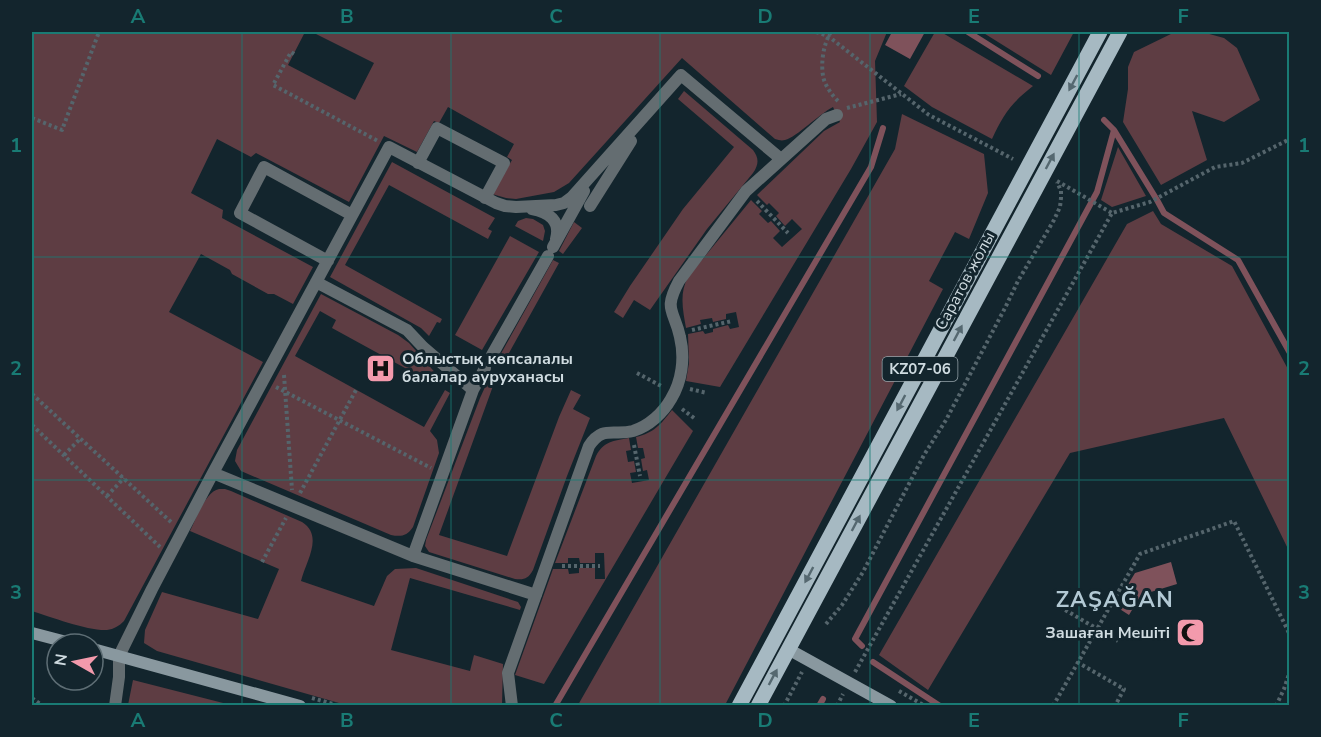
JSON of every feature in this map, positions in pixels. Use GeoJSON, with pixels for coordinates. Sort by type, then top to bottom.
{"type":"FeatureCollection","features":[{"type":"Feature","properties":{"kind":"main road","name":"Саратов жолы"},"geometry":{"type":"LineString","coordinates":[[758,705],[1120,32]]}},
{"type":"Feature","properties":{"kind":"main road","name":"Саратов жолы"},"geometry":{"type":"LineString","coordinates":[[739,705],[1097,36]]}},
{"type":"Feature","properties":{"kind":"main road"},"geometry":{"type":"LineString","coordinates":[[788,649],[891,705]]}},
{"type":"Feature","properties":{"kind":"main road"},"geometry":{"type":"LineString","coordinates":[[105,652],[300,705]]}},
{"type":"Feature","properties":{"kind":"street"},"geometry":{"type":"LineString","coordinates":[[516,207],[556,205],[572,197],[681,75],[781,159]]}},
{"type":"Feature","properties":{"kind":"street"},"geometry":{"type":"LineString","coordinates":[[590,206],[651,109]]}},
{"type":"Feature","properties":{"kind":"street"},"geometry":{"type":"LineString","coordinates":[[512,705],[508,673],[589,446],[595,437],[606,432],[642,428],[663,411],[675,393],[682,372],[682,354],[679,333],[670,307],[671,295],[746,191],[826,119],[837,115]]}},
{"type":"Feature","properties":{"kind":"street"},"geometry":{"type":"LineString","coordinates":[[418,163],[437,128],[504,163],[485,198]]}},
{"type":"Feature","properties":{"kind":"street"},"geometry":{"type":"LineString","coordinates":[[115,705],[119,656],[213,473],[389,147],[485,198],[505,206],[538,210],[551,216],[556,221],[557,227],[552,249]]}},
{"type":"Feature","properties":{"kind":"street"},"geometry":{"type":"LineString","coordinates":[[328,261],[240,213],[264,167],[352,215]]}},
{"type":"Feature","properties":{"kind":"street"},"geometry":{"type":"LineString","coordinates":[[492,356],[594,173]]}},
{"type":"Feature","properties":{"kind":"street"},"geometry":{"type":"LineString","coordinates":[[316,282],[407,330],[423,347],[473,390]]}},
{"type":"Feature","properties":{"kind":"street"},"geometry":{"type":"LineString","coordinates":[[413,556],[473,390],[485,368]]}},
{"type":"Feature","properties":{"kind":"street"},"geometry":{"type":"LineString","coordinates":[[213,473],[413,556],[536,595]]}},
{"type":"Feature","properties":{"kind":"path"},"geometry":{"type":"LineString","coordinates":[[32,118],[62,130],[99,32]]}},
{"type":"Feature","properties":{"kind":"path"},"geometry":{"type":"LineString","coordinates":[[816,32],[828,36],[929,115],[1028,166]]}},
{"type":"Feature","properties":{"kind":"path"},"geometry":{"type":"LineString","coordinates":[[831,32],[823,53],[824,79],[831,94],[845,108],[901,94]]}},
{"type":"Feature","properties":{"kind":"path"},"geometry":{"type":"LineString","coordinates":[[294,54],[291,52],[273,85],[389,147]]}},
{"type":"Feature","properties":{"kind":"path"},"geometry":{"type":"LineString","coordinates":[[849,682],[1112,213],[1150,202],[1215,167],[1242,163],[1290,139]]}},
{"type":"Feature","properties":{"kind":"path"},"geometry":{"type":"LineString","coordinates":[[1043,174],[1112,213]]}},
{"type":"Feature","properties":{"kind":"path"},"geometry":{"type":"LineString","coordinates":[[826,624],[842,605],[863,572],[1018,281],[1054,220],[1061,198],[1058,181]]}},
{"type":"Feature","properties":{"kind":"path"},"geometry":{"type":"LineString","coordinates":[[746,191],[788,233]]}},
{"type":"Feature","properties":{"kind":"path"},"geometry":{"type":"LineString","coordinates":[[679,333],[732,321]]}},
{"type":"Feature","properties":{"kind":"path"},"geometry":{"type":"LineString","coordinates":[[284,373],[293,506]]}},
{"type":"Feature","properties":{"kind":"path"},"geometry":{"type":"LineString","coordinates":[[637,373],[675,393]]}},
{"type":"Feature","properties":{"kind":"path"},"geometry":{"type":"LineString","coordinates":[[263,380],[443,474]]}},
{"type":"Feature","properties":{"kind":"path"},"geometry":{"type":"LineString","coordinates":[[262,562],[356,390]]}},
{"type":"Feature","properties":{"kind":"path"},"geometry":{"type":"LineString","coordinates":[[32,394],[182,532]]}},
{"type":"Feature","properties":{"kind":"path"},"geometry":{"type":"LineString","coordinates":[[32,425],[170,555]]}},
{"type":"Feature","properties":{"kind":"path"},"geometry":{"type":"LineString","coordinates":[[631,431],[640,476]]}},
{"type":"Feature","properties":{"kind":"path"},"geometry":{"type":"LineString","coordinates":[[64,455],[80,439]]}},
{"type":"Feature","properties":{"kind":"path"},"geometry":{"type":"LineString","coordinates":[[107,496],[124,478]]}},
{"type":"Feature","properties":{"kind":"path"},"geometry":{"type":"LineString","coordinates":[[1053,705],[1140,554],[1234,521],[1290,635]]}},
{"type":"Feature","properties":{"kind":"path"},"geometry":{"type":"LineString","coordinates":[[546,567],[600,566]]}},
{"type":"Feature","properties":{"kind":"path"},"geometry":{"type":"LineString","coordinates":[[1060,607],[1118,641]]}},
{"type":"Feature","properties":{"kind":"path"},"geometry":{"type":"LineString","coordinates":[[784,705],[808,660]]}},
{"type":"Feature","properties":{"kind":"path"},"geometry":{"type":"LineString","coordinates":[[1077,662],[1124,690],[1115,705]]}},
{"type":"Feature","properties":{"kind":"path"},"geometry":{"type":"LineString","coordinates":[[1276,705],[1290,671]]}},
{"type":"Feature","properties":{"kind":"path"},"geometry":{"type":"LineString","coordinates":[[32,698],[43,705]]}},
{"type":"Feature","properties":{"kind":"shaded area"},"geometry":{"type":"Polygon","coordinates":[[[32,32],[305,32],[288,65],[355,100],[374,63],[312,32],[887,32],[875,61],[877,122],[720,387],[686,381],[689,363],[688,334],[703,331],[705,334],[728,325],[730,329],[739,327],[736,312],[726,314],[726,319],[713,322],[712,318],[700,320],[701,324],[686,328],[682,302],[685,283],[751,200],[762,211],[759,214],[768,223],[771,221],[780,231],[773,238],[782,247],[802,229],[792,219],[785,226],[776,216],[779,213],[757,195],[824,131],[840,122],[833,107],[790,138],[775,139],[682,58],[569,183],[554,192],[516,199],[492,194],[512,160],[507,157],[514,144],[448,107],[439,123],[434,121],[417,152],[384,136],[349,202],[256,153],[251,157],[217,139],[191,193],[223,210],[222,218],[313,267],[293,304],[274,294],[268,294],[201,254],[169,312],[263,362],[124,621],[116,627],[99,630],[32,611],[32,32]]]}},
{"type":"Feature","properties":{"kind":"shaded area"},"geometry":{"type":"Polygon","coordinates":[[[892,32],[925,32],[910,59],[885,45],[892,32]]]}},
{"type":"Feature","properties":{"kind":"shaded area"},"geometry":{"type":"Polygon","coordinates":[[[935,32],[941,32],[1033,86],[1008,110],[992,139],[932,107],[904,86],[935,32]]]}},
{"type":"Feature","properties":{"kind":"shaded area"},"geometry":{"type":"Polygon","coordinates":[[[982,32],[1074,32],[1051,75],[982,32]]]}},
{"type":"Feature","properties":{"kind":"shaded area"},"geometry":{"type":"Polygon","coordinates":[[[1175,32],[1202,32],[1224,38],[1237,48],[1260,100],[1224,122],[1192,111],[1207,160],[1161,185],[1123,122],[1128,89],[1128,67],[1134,52],[1175,32]]]}},
{"type":"Feature","properties":{"kind":"shaded area"},"geometry":{"type":"Polygon","coordinates":[[[684,91],[753,150],[757,164],[753,173],[707,229],[650,310],[634,300],[623,318],[614,312],[630,286],[683,209],[734,147],[678,99],[684,91]]]}},
{"type":"Feature","properties":{"kind":"shaded area"},"geometry":{"type":"Polygon","coordinates":[[[902,114],[984,154],[988,193],[969,239],[955,232],[929,281],[943,289],[725,705],[578,705],[895,149],[902,114]]]}},
{"type":"Feature","properties":{"kind":"shaded area"},"geometry":{"type":"Polygon","coordinates":[[[1118,147],[1146,196],[1112,207],[1101,200],[1118,147]]]}},
{"type":"Feature","properties":{"kind":"shaded area"},"geometry":{"type":"Polygon","coordinates":[[[392,162],[495,218],[488,229],[492,231],[488,239],[389,185],[345,265],[442,319],[440,323],[437,322],[429,336],[421,328],[330,277],[392,162]]]}},
{"type":"Feature","properties":{"kind":"shaded area"},"geometry":{"type":"Polygon","coordinates":[[[1153,211],[1161,224],[1232,266],[1289,371],[1289,551],[1224,418],[1070,453],[928,690],[879,655],[1127,224],[1153,211]]]}},
{"type":"Feature","properties":{"kind":"shaded area"},"geometry":{"type":"Polygon","coordinates":[[[526,218],[543,225],[545,231],[543,241],[515,226],[518,221],[526,218]]]}},
{"type":"Feature","properties":{"kind":"shaded area"},"geometry":{"type":"Polygon","coordinates":[[[574,222],[582,228],[563,254],[559,251],[574,222]]]}},
{"type":"Feature","properties":{"kind":"shaded area"},"geometry":{"type":"Polygon","coordinates":[[[510,236],[539,252],[482,350],[455,335],[510,236]]]}},
{"type":"Feature","properties":{"kind":"shaded area"},"geometry":{"type":"Polygon","coordinates":[[[553,260],[559,263],[504,362],[498,359],[553,260]]]}},
{"type":"Feature","properties":{"kind":"shaded area"},"geometry":{"type":"Polygon","coordinates":[[[321,294],[409,343],[439,377],[436,385],[332,328],[336,320],[320,311],[295,356],[424,427],[445,390],[450,393],[430,431],[437,440],[439,453],[413,527],[404,535],[391,535],[241,471],[235,461],[237,450],[321,294]]]}},
{"type":"Feature","properties":{"kind":"shaded area"},"geometry":{"type":"Polygon","coordinates":[[[492,372],[497,375],[439,535],[507,556],[571,390],[581,395],[573,409],[590,418],[533,570],[523,579],[515,579],[429,552],[425,546],[480,398],[492,372]]]}},
{"type":"Feature","properties":{"kind":"shaded area"},"geometry":{"type":"Polygon","coordinates":[[[672,410],[693,431],[544,684],[515,675],[553,569],[568,569],[569,574],[579,573],[579,568],[595,568],[595,579],[605,579],[604,553],[595,553],[595,563],[580,563],[579,558],[568,558],[568,563],[555,563],[596,456],[606,445],[629,438],[631,450],[626,451],[628,462],[634,461],[636,472],[630,473],[632,483],[649,480],[647,470],[643,471],[641,459],[645,458],[643,448],[638,448],[636,437],[657,427],[672,410]]]}},
{"type":"Feature","properties":{"kind":"shaded area"},"geometry":{"type":"Polygon","coordinates":[[[219,489],[231,491],[302,522],[308,528],[313,542],[301,581],[374,606],[387,576],[395,569],[416,568],[518,602],[520,610],[410,578],[391,650],[470,671],[474,655],[503,664],[502,705],[346,705],[157,651],[144,643],[145,630],[162,592],[258,619],[279,569],[190,531],[205,500],[219,489]]]}},
{"type":"Feature","properties":{"kind":"shaded area"},"geometry":{"type":"Polygon","coordinates":[[[1171,562],[1177,584],[1141,595],[1129,615],[1115,606],[1135,573],[1171,562]]]}},
{"type":"Feature","properties":{"kind":"shaded area"},"geometry":{"type":"Polygon","coordinates":[[[133,680],[231,705],[128,705],[133,680]]]}},
{"type":"Feature","properties":{"kind":"waterway"},"geometry":{"type":"LineString","coordinates":[[968,32],[1038,76]]}},
{"type":"Feature","properties":{"kind":"waterway"},"geometry":{"type":"LineString","coordinates":[[862,646],[855,639],[1097,192],[1114,130],[1104,120]]}},
{"type":"Feature","properties":{"kind":"waterway"},"geometry":{"type":"LineString","coordinates":[[555,706],[871,167],[883,128]]}},
{"type":"Feature","properties":{"kind":"waterway"},"geometry":{"type":"LineString","coordinates":[[1114,130],[1164,213],[1238,260],[1290,353]]}},
{"type":"Feature","properties":{"kind":"waterway"},"geometry":{"type":"LineString","coordinates":[[873,662],[940,706]]}},
{"type":"Feature","properties":{"kind":"waterway"},"geometry":{"type":"LineString","coordinates":[[819,706],[823,699]]}},
{"type":"Feature","properties":{"kind":"place","name":"Облыстық көпсалалы балалар ауруханасы"},"geometry":{"type":"Point","coordinates":[381,368]}},
{"type":"Feature","properties":{"kind":"place","name":"Зашаған Мешіті"},"geometry":{"type":"Point","coordinates":[1191,633]}},
{"type":"Feature","properties":{"kind":"district","name":"ZAŞAĞAN"},"geometry":{"type":"Point","coordinates":[1115,600]}}]}
